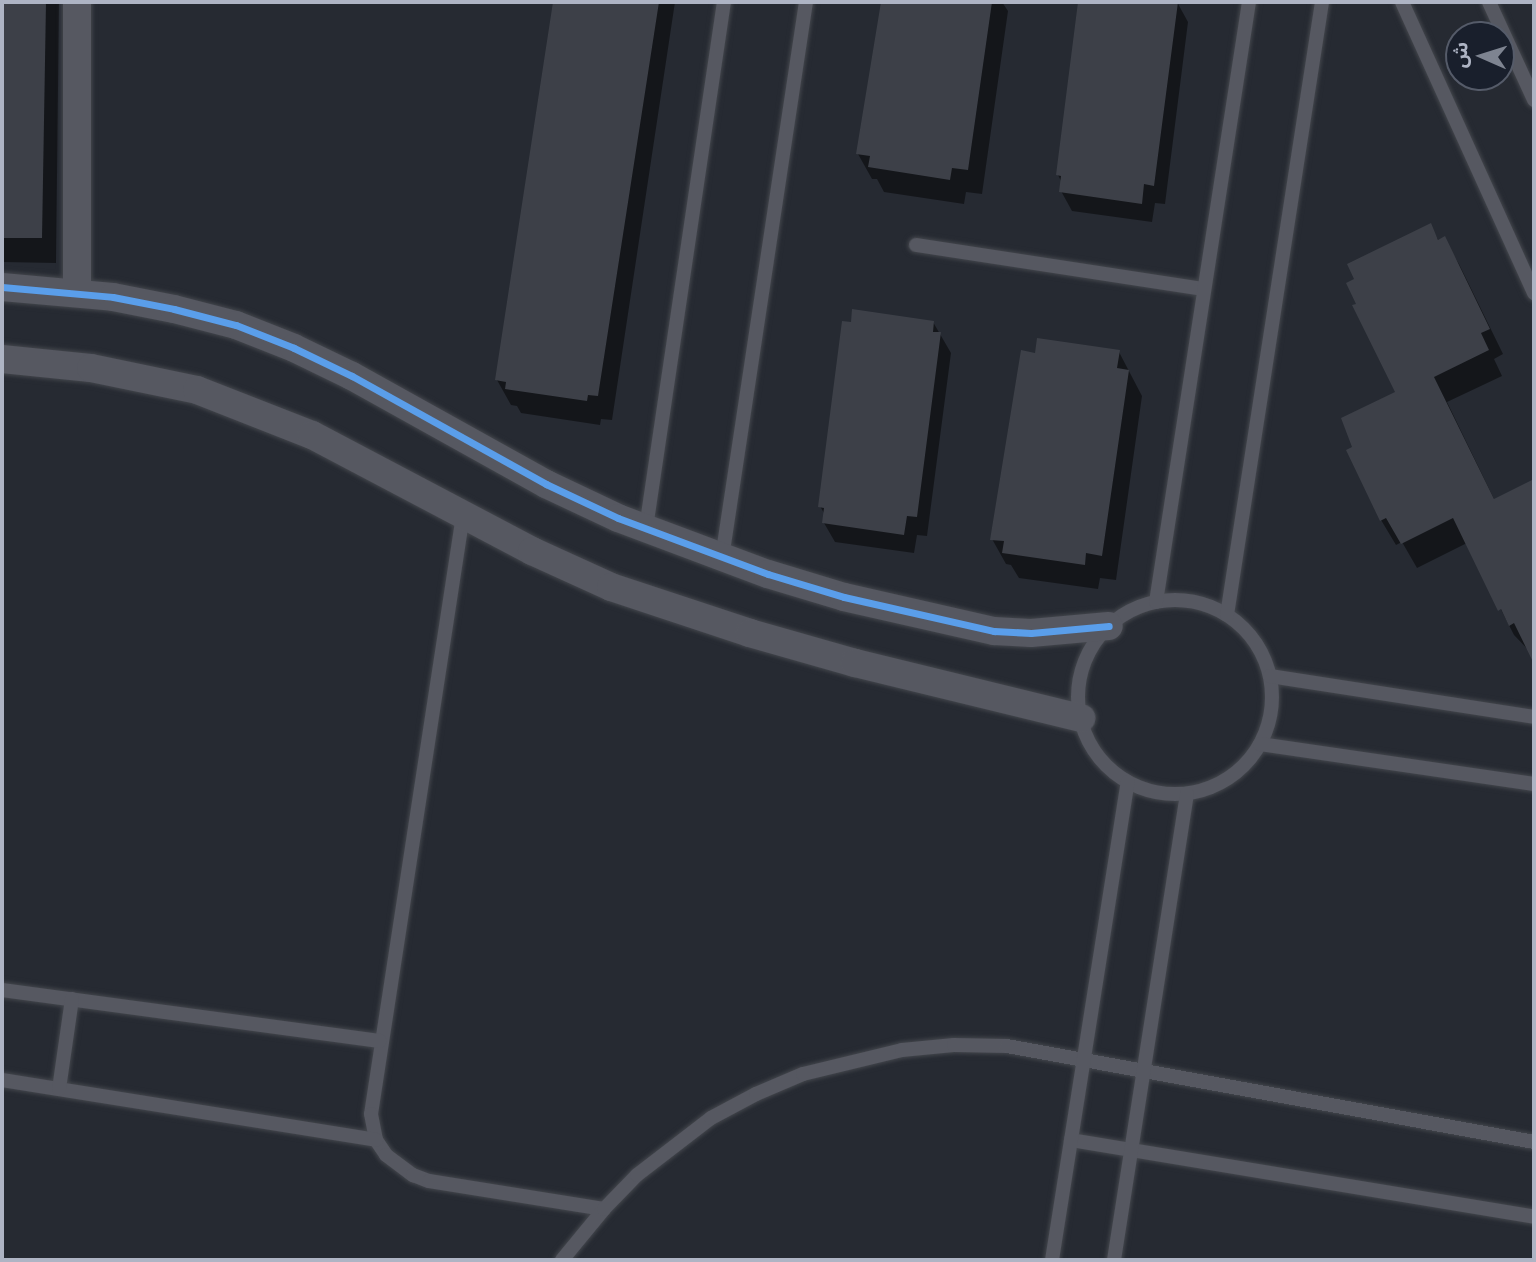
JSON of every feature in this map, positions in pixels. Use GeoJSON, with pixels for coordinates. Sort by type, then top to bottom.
{"type":"FeatureCollection","features":[{"type":"Feature","properties":{"kind":"street"},"geometry":{"type":"LineString","coordinates":[[77,2],[77,292]]}},
{"type":"Feature","properties":{"kind":"street"},"geometry":{"type":"LineString","coordinates":[[2,287],[77,292],[174,309],[236,326],[294,348],[352,376],[546,485],[722,558],[845,597],[958,625],[1031,634],[1109,626]]}},
{"type":"Feature","properties":{"kind":"street"},"geometry":{"type":"LineString","coordinates":[[2,359],[91,368],[197,390],[312,435],[600,582],[680,612],[855,663],[1081,718]]}},
{"type":"Feature","properties":{"kind":"lane"},"geometry":{"type":"LineString","coordinates":[[646,528],[724,2]]}},
{"type":"Feature","properties":{"kind":"lane"},"geometry":{"type":"LineString","coordinates":[[722,558],[806,2]]}},
{"type":"Feature","properties":{"kind":"lane"},"geometry":{"type":"LineString","coordinates":[[1156,602],[1249,2]]}},
{"type":"Feature","properties":{"kind":"lane"},"geometry":{"type":"LineString","coordinates":[[1227,615],[1322,2]]}},
{"type":"Feature","properties":{"kind":"lane"},"geometry":{"type":"LineString","coordinates":[[1402,2],[1534,293]]}},
{"type":"Feature","properties":{"kind":"lane"},"geometry":{"type":"LineString","coordinates":[[1489,2],[1534,100]]}},
{"type":"Feature","properties":{"kind":"lane"},"geometry":{"type":"LineString","coordinates":[[916,245],[1205,289]]}},
{"type":"Feature","properties":{"kind":"lane"},"geometry":{"type":"LineString","coordinates":[[463,514],[380,1041],[371,1114],[376,1140],[398,1167],[429,1181],[604,1209]]}},
{"type":"Feature","properties":{"kind":"lane"},"geometry":{"type":"LineString","coordinates":[[1194,601],[1227,615],[1246,631],[1263,656],[1270,676],[1271,716],[1261,744],[1241,769],[1216,785],[1187,794],[1157,793],[1128,782],[1104,764],[1087,738],[1081,718],[1080,678],[1090,650],[1109,626],[1135,608],[1156,602],[1194,601]]}},
{"type":"Feature","properties":{"kind":"lane"},"geometry":{"type":"LineString","coordinates":[[1270,676],[1534,716]]}},
{"type":"Feature","properties":{"kind":"lane"},"geometry":{"type":"LineString","coordinates":[[1261,744],[1534,784]]}},
{"type":"Feature","properties":{"kind":"lane"},"geometry":{"type":"LineString","coordinates":[[1052,1260],[1128,782]]}},
{"type":"Feature","properties":{"kind":"lane"},"geometry":{"type":"LineString","coordinates":[[1114,1260],[1187,794]]}},
{"type":"Feature","properties":{"kind":"lane"},"geometry":{"type":"LineString","coordinates":[[2,990],[380,1041]]}},
{"type":"Feature","properties":{"kind":"lane"},"geometry":{"type":"LineString","coordinates":[[59,1089],[72,999]]}},
{"type":"Feature","properties":{"kind":"lane"},"geometry":{"type":"LineString","coordinates":[[562,1260],[604,1209],[673,1145],[711,1118],[756,1094],[803,1074],[902,1049],[954,1045],[1007,1046],[1534,1142]]}},
{"type":"Feature","properties":{"kind":"lane"},"geometry":{"type":"LineString","coordinates":[[2,1080],[376,1140]]}},
{"type":"Feature","properties":{"kind":"lane"},"geometry":{"type":"LineString","coordinates":[[1071,1140],[1534,1217]]}},
{"type":"Feature","properties":{"kind":"building"},"geometry":{"type":"Polygon","coordinates":[[[2,2],[46,2],[42,238],[2,238],[2,2]]]}},
{"type":"Feature","properties":{"kind":"building"},"geometry":{"type":"Polygon","coordinates":[[[553,2],[659,2],[598,396],[588,395],[587,401],[505,389],[506,382],[495,380],[553,2]]]}},
{"type":"Feature","properties":{"kind":"building"},"geometry":{"type":"Polygon","coordinates":[[[881,2],[992,2],[968,170],[952,168],[950,180],[868,167],[870,156],[856,154],[881,2]]]}},
{"type":"Feature","properties":{"kind":"building"},"geometry":{"type":"Polygon","coordinates":[[[1078,2],[1178,2],[1154,186],[1144,184],[1142,204],[1059,192],[1061,176],[1056,175],[1078,2]]]}},
{"type":"Feature","properties":{"kind":"building"},"geometry":{"type":"Polygon","coordinates":[[[1431,223],[1438,240],[1445,236],[1490,329],[1481,333],[1489,350],[1434,377],[1494,499],[1534,479],[1534,664],[1514,623],[1509,626],[1501,609],[1498,611],[1453,518],[1401,544],[1386,518],[1380,521],[1346,450],[1352,447],[1341,418],[1395,392],[1352,305],[1356,304],[1346,283],[1354,279],[1347,264],[1431,223]]]}},
{"type":"Feature","properties":{"kind":"building"},"geometry":{"type":"Polygon","coordinates":[[[852,309],[934,321],[933,332],[941,332],[917,517],[907,516],[904,535],[822,523],[824,508],[818,507],[842,321],[851,322],[852,309]]]}},
{"type":"Feature","properties":{"kind":"building"},"geometry":{"type":"Polygon","coordinates":[[[1037,338],[1120,350],[1117,368],[1129,370],[1102,556],[1086,553],[1085,565],[1002,553],[1004,541],[990,540],[1021,350],[1035,353],[1037,338]]]}},
{"type":"Feature","properties":{"kind":"cycle path"},"geometry":{"type":"LineString","coordinates":[[2,287],[113,297],[236,325],[294,348],[352,376],[546,484],[618,518],[768,574],[844,597],[994,631],[1031,633],[1109,626]]}}]}
